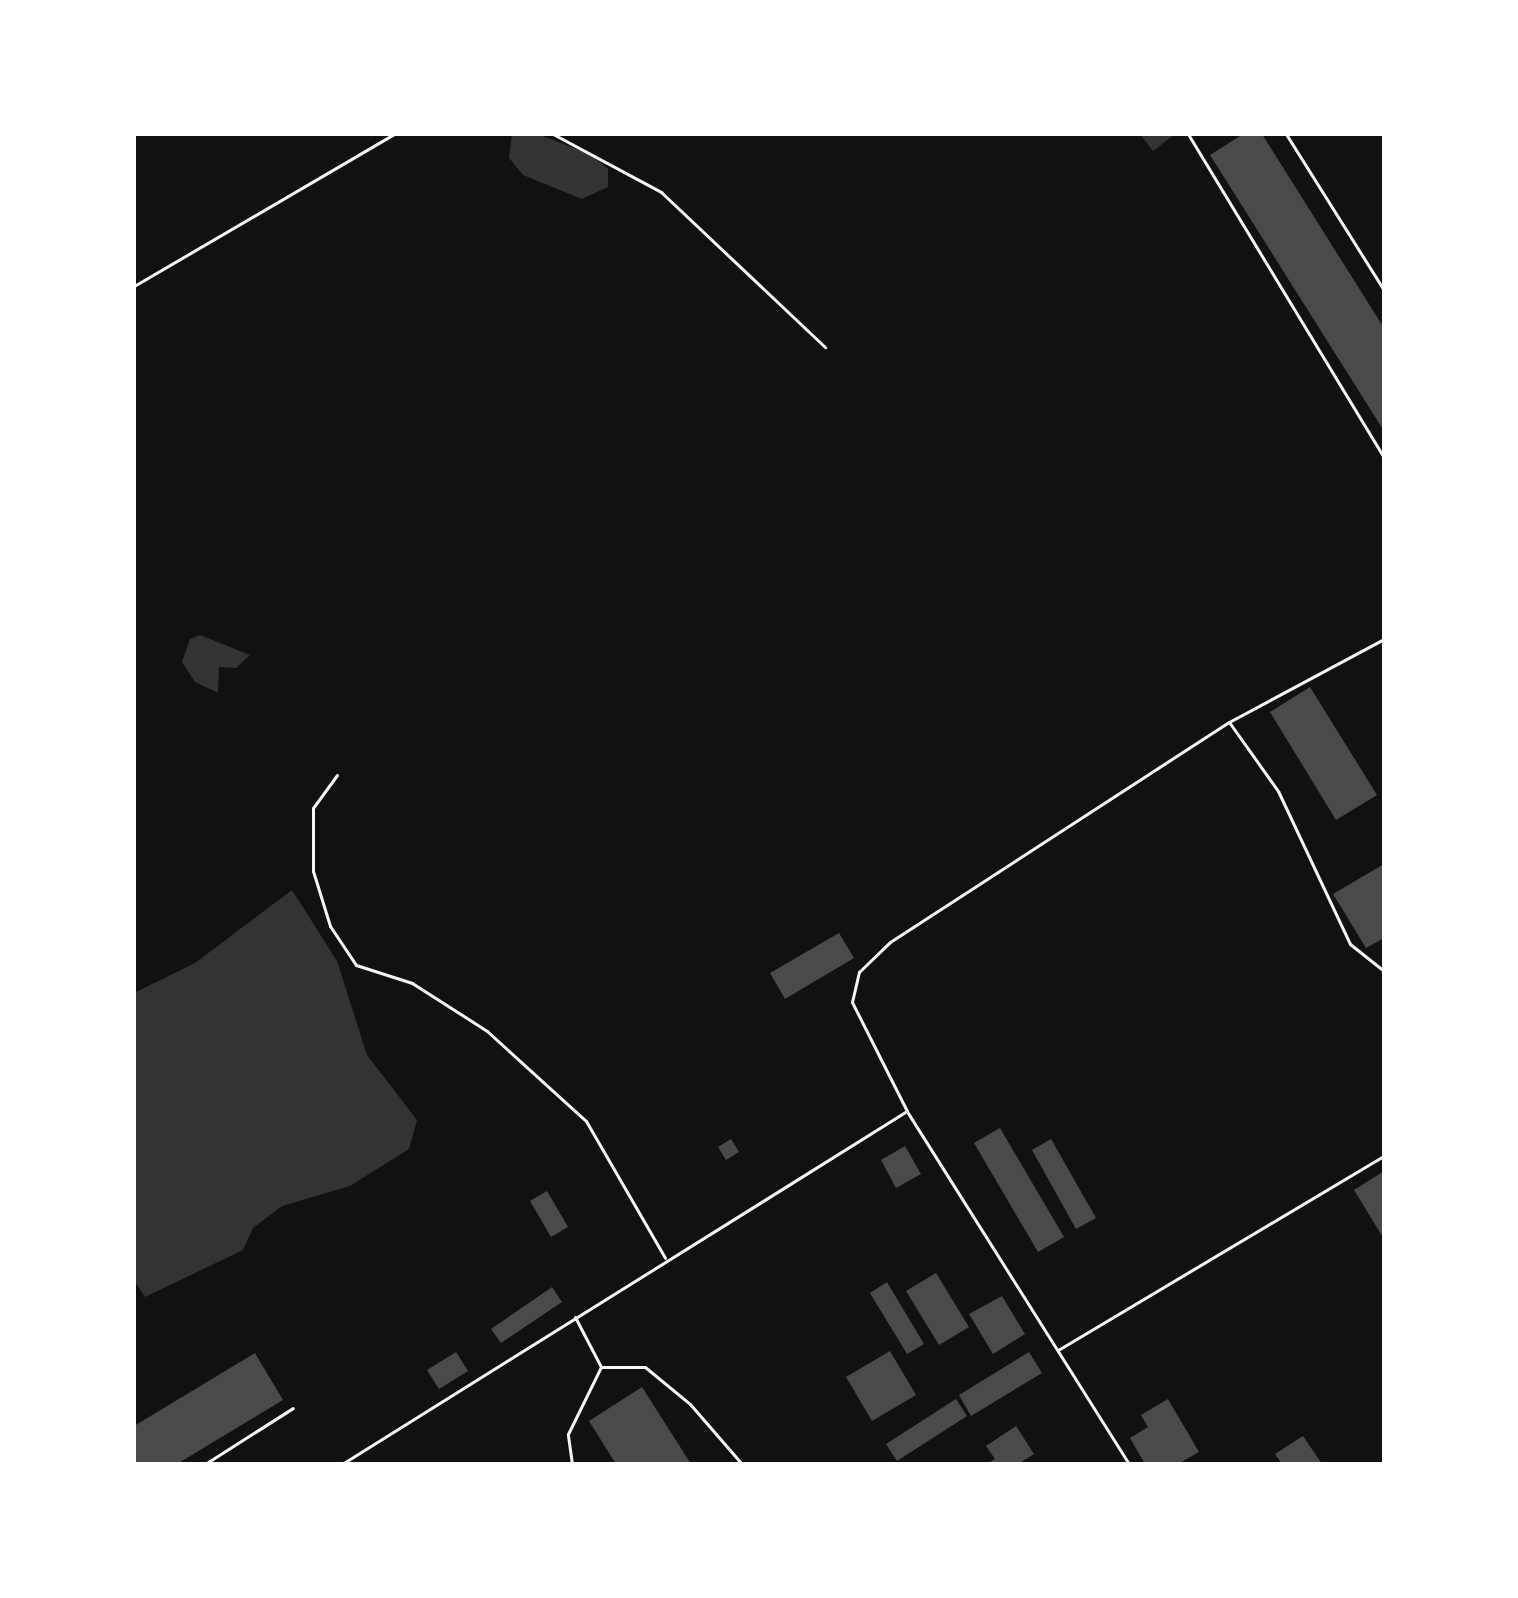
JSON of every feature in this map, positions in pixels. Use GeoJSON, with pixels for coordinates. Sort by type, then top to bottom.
{"type":"FeatureCollection","features":[{"type":"Feature","properties":{"kind":"lane"},"geometry":{"type":"LineString","coordinates":[[134,286],[394,134]]}},
{"type":"Feature","properties":{"kind":"lane"},"geometry":{"type":"LineString","coordinates":[[553,134],[661,192],[825,347]]}},
{"type":"Feature","properties":{"kind":"lane"},"geometry":{"type":"LineString","coordinates":[[1188,134],[1384,457]]}},
{"type":"Feature","properties":{"kind":"lane"},"geometry":{"type":"LineString","coordinates":[[1286,134],[1384,290]]}},
{"type":"Feature","properties":{"kind":"lane"},"geometry":{"type":"LineString","coordinates":[[1129,1464],[907,1111],[852,1002],[859,972],[890,942],[1229,722],[1384,639]]}},
{"type":"Feature","properties":{"kind":"lane"},"geometry":{"type":"LineString","coordinates":[[1229,722],[1278,791],[1350,944],[1384,971]]}},
{"type":"Feature","properties":{"kind":"lane"},"geometry":{"type":"LineString","coordinates":[[337,775],[313,808],[313,871],[338,939],[356,965],[412,983],[487,1031],[586,1121],[665,1258]]}},
{"type":"Feature","properties":{"kind":"lane"},"geometry":{"type":"LineString","coordinates":[[342,1464],[665,1258],[907,1111]]}},
{"type":"Feature","properties":{"kind":"lane"},"geometry":{"type":"LineString","coordinates":[[1058,1350],[1384,1156]]}},
{"type":"Feature","properties":{"kind":"lane"},"geometry":{"type":"LineString","coordinates":[[575,1317],[601,1367]]}},
{"type":"Feature","properties":{"kind":"lane"},"geometry":{"type":"LineString","coordinates":[[572,1464],[568,1434],[601,1367]]}},
{"type":"Feature","properties":{"kind":"lane"},"geometry":{"type":"LineString","coordinates":[[601,1367],[645,1367],[690,1404],[742,1464]]}},
{"type":"Feature","properties":{"kind":"lane"},"geometry":{"type":"LineString","coordinates":[[205,1464],[293,1408]]}},
{"type":"Feature","properties":{"kind":"shaded area"},"geometry":{"type":"Polygon","coordinates":[[[512,134],[537,134],[590,154],[608,169],[608,187],[582,199],[523,175],[509,158],[512,134]]]}},
{"type":"Feature","properties":{"kind":"shaded area"},"geometry":{"type":"Polygon","coordinates":[[[1140,134],[1175,134],[1153,151],[1140,134]]]}},
{"type":"Feature","properties":{"kind":"shaded area"},"geometry":{"type":"Polygon","coordinates":[[[200,635],[250,655],[236,668],[219,667],[218,693],[195,682],[182,662],[190,639],[200,635]]]}},
{"type":"Feature","properties":{"kind":"shaded area"},"geometry":{"type":"Polygon","coordinates":[[[292,890],[337,961],[367,1055],[417,1120],[409,1149],[350,1186],[282,1206],[253,1228],[243,1250],[145,1297],[134,1280],[134,993],[195,963],[292,890]]]}},
{"type":"Feature","properties":{"kind":"building"},"geometry":{"type":"Polygon","coordinates":[[[1243,134],[1262,134],[1384,328],[1384,431],[1210,155],[1243,134]]]}},
{"type":"Feature","properties":{"kind":"building"},"geometry":{"type":"Polygon","coordinates":[[[1310,687],[1377,795],[1336,820],[1270,712],[1310,687]]]}},
{"type":"Feature","properties":{"kind":"building"},"geometry":{"type":"Polygon","coordinates":[[[1384,864],[1384,938],[1366,948],[1333,894],[1384,864]]]}},
{"type":"Feature","properties":{"kind":"building"},"geometry":{"type":"Polygon","coordinates":[[[839,933],[854,958],[785,999],[770,973],[839,933]]]}},
{"type":"Feature","properties":{"kind":"building"},"geometry":{"type":"Polygon","coordinates":[[[1000,1128],[1064,1237],[1038,1252],[974,1143],[1000,1128]]]}},
{"type":"Feature","properties":{"kind":"building"},"geometry":{"type":"Polygon","coordinates":[[[731,1139],[739,1152],[726,1160],[718,1147],[731,1139]]]}},
{"type":"Feature","properties":{"kind":"building"},"geometry":{"type":"Polygon","coordinates":[[[1051,1139],[1096,1218],[1076,1229],[1032,1150],[1051,1139]]]}},
{"type":"Feature","properties":{"kind":"building"},"geometry":{"type":"Polygon","coordinates":[[[905,1146],[921,1174],[896,1188],[881,1160],[905,1146]]]}},
{"type":"Feature","properties":{"kind":"building"},"geometry":{"type":"Polygon","coordinates":[[[1384,1171],[1384,1239],[1354,1190],[1384,1171]]]}},
{"type":"Feature","properties":{"kind":"building"},"geometry":{"type":"Polygon","coordinates":[[[547,1191],[568,1227],[551,1237],[530,1201],[547,1191]]]}},
{"type":"Feature","properties":{"kind":"building"},"geometry":{"type":"Polygon","coordinates":[[[936,1273],[969,1327],[939,1345],[906,1291],[936,1273]]]}},
{"type":"Feature","properties":{"kind":"building"},"geometry":{"type":"Polygon","coordinates":[[[887,1282],[924,1344],[907,1354],[870,1293],[887,1282]]]}},
{"type":"Feature","properties":{"kind":"building"},"geometry":{"type":"Polygon","coordinates":[[[552,1287],[562,1302],[501,1343],[491,1329],[552,1287]]]}},
{"type":"Feature","properties":{"kind":"building"},"geometry":{"type":"Polygon","coordinates":[[[1002,1296],[1025,1334],[993,1354],[969,1314],[1002,1296]]]}},
{"type":"Feature","properties":{"kind":"building"},"geometry":{"type":"Polygon","coordinates":[[[890,1351],[916,1395],[872,1421],[846,1377],[890,1351]]]}},
{"type":"Feature","properties":{"kind":"building"},"geometry":{"type":"Polygon","coordinates":[[[456,1352],[468,1371],[439,1389],[427,1370],[456,1352]]]}},
{"type":"Feature","properties":{"kind":"building"},"geometry":{"type":"Polygon","coordinates":[[[1029,1352],[1042,1373],[971,1416],[959,1395],[1029,1352]]]}},
{"type":"Feature","properties":{"kind":"building"},"geometry":{"type":"Polygon","coordinates":[[[255,1353],[283,1400],[177,1464],[134,1464],[134,1426],[255,1353]]]}},
{"type":"Feature","properties":{"kind":"building"},"geometry":{"type":"Polygon","coordinates":[[[642,1387],[691,1464],[616,1464],[589,1421],[642,1387]]]}},
{"type":"Feature","properties":{"kind":"building"},"geometry":{"type":"Polygon","coordinates":[[[956,1399],[967,1416],[897,1461],[886,1444],[956,1399]]]}},
{"type":"Feature","properties":{"kind":"building"},"geometry":{"type":"Polygon","coordinates":[[[1168,1399],[1199,1452],[1178,1464],[1145,1464],[1130,1438],[1148,1427],[1141,1415],[1168,1399]]]}},
{"type":"Feature","properties":{"kind":"building"},"geometry":{"type":"Polygon","coordinates":[[[1016,1426],[1034,1454],[1018,1464],[987,1464],[995,1459],[986,1446],[1016,1426]]]}},
{"type":"Feature","properties":{"kind":"building"},"geometry":{"type":"Polygon","coordinates":[[[1303,1436],[1322,1464],[1282,1464],[1275,1454],[1303,1436]]]}}]}
